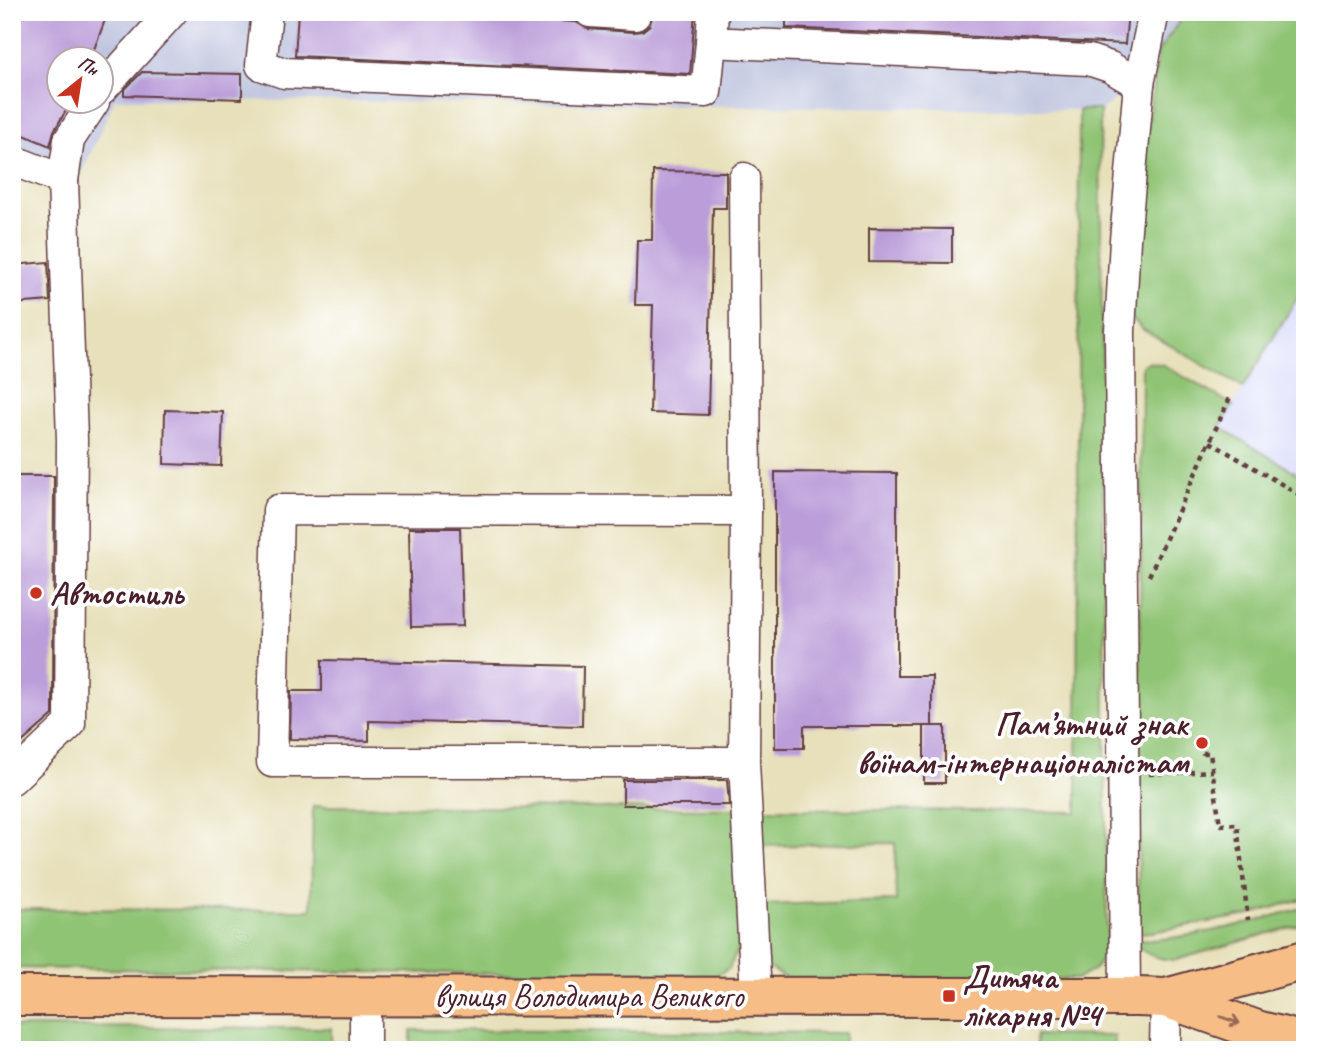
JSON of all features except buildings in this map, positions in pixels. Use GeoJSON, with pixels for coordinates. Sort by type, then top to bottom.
{"type":"FeatureCollection","features":[{"type":"Feature","properties":{"kind":"main road"},"geometry":{"type":"LineString","coordinates":[[1166,998],[1305,960]]}},
{"type":"Feature","properties":{"kind":"main road","name":"вулиця Володимира Великого"},"geometry":{"type":"LineString","coordinates":[[12,996],[1166,998]]}},
{"type":"Feature","properties":{"kind":"main road"},"geometry":{"type":"LineString","coordinates":[[1166,998],[1260,1031],[1305,1042]]}},
{"type":"Feature","properties":{"kind":"street"},"geometry":{"type":"LineString","coordinates":[[116,74],[172,12]]}},
{"type":"Feature","properties":{"kind":"street"},"geometry":{"type":"LineString","coordinates":[[267,12],[261,65],[284,73],[706,92],[713,12]]}},
{"type":"Feature","properties":{"kind":"street"},"geometry":{"type":"LineString","coordinates":[[590,12],[635,15],[635,12]]}},
{"type":"Feature","properties":{"kind":"street"},"geometry":{"type":"LineString","coordinates":[[1125,997],[1120,331],[1139,84],[1154,12]]}},
{"type":"Feature","properties":{"kind":"street"},"geometry":{"type":"LineString","coordinates":[[711,42],[1089,60],[1110,67],[1139,84]]}},
{"type":"Feature","properties":{"kind":"street"},"geometry":{"type":"LineString","coordinates":[[12,779],[71,724],[72,439],[63,180],[69,140],[85,116]]}},
{"type":"Feature","properties":{"kind":"street"},"geometry":{"type":"LineString","coordinates":[[12,160],[63,180]]}},
{"type":"Feature","properties":{"kind":"street"},"geometry":{"type":"LineString","coordinates":[[744,178],[744,762],[756,996]]}},
{"type":"Feature","properties":{"kind":"street"},"geometry":{"type":"LineString","coordinates":[[744,762],[272,762],[278,510],[746,511]]}},
{"type":"Feature","properties":{"kind":"street"},"geometry":{"type":"LineString","coordinates":[[365,996],[365,1050]]}},
{"type":"Feature","properties":{"kind":"street"},"geometry":{"type":"LineString","coordinates":[[1165,1050],[1166,998]]}},
{"type":"Feature","properties":{"kind":"path"},"geometry":{"type":"LineString","coordinates":[[1143,588],[1231,394]]}},
{"type":"Feature","properties":{"kind":"path"},"geometry":{"type":"LineString","coordinates":[[1210,442],[1305,498]]}},
{"type":"Feature","properties":{"kind":"path"},"geometry":{"type":"LineString","coordinates":[[1202,743],[1203,753],[1210,753],[1220,825],[1237,824],[1248,920]]}},
{"type":"Feature","properties":{"kind":"shaded area"},"geometry":{"type":"Polygon","coordinates":[[[12,12],[1186,12],[1139,84],[1100,110],[116,99],[116,46],[46,46],[46,116],[107,116],[81,174],[12,145],[12,12]]]}},
{"type":"Feature","properties":{"kind":"shaded area"},"geometry":{"type":"Polygon","coordinates":[[[1305,285],[1305,478],[1220,427],[1305,285]]]}},
{"type":"Feature","properties":{"kind":"green space"},"geometry":{"type":"Polygon","coordinates":[[[1186,12],[1305,12],[1305,285],[1243,388],[1142,329],[1132,318],[1132,241],[1158,52],[1186,12]]]}},
{"type":"Feature","properties":{"kind":"green space"},"geometry":{"type":"Polygon","coordinates":[[[1079,110],[1100,110],[1107,951],[1096,968],[1078,979],[787,979],[768,967],[761,905],[896,901],[895,843],[759,846],[758,809],[1077,812],[1079,110]]]}},
{"type":"Feature","properties":{"kind":"green space"},"geometry":{"type":"Polygon","coordinates":[[[1148,362],[1163,365],[1233,405],[1220,427],[1305,478],[1305,898],[1248,915],[1138,933],[1142,366],[1148,362]]]}},
{"type":"Feature","properties":{"kind":"green space"},"geometry":{"type":"Polygon","coordinates":[[[313,806],[737,809],[739,948],[729,968],[716,976],[12,968],[12,909],[311,910],[313,806]]]}},
{"type":"Feature","properties":{"kind":"green space"},"geometry":{"type":"Polygon","coordinates":[[[1305,907],[1305,923],[1176,960],[1152,955],[1132,941],[1197,934],[1305,907]]]}},
{"type":"Feature","properties":{"kind":"green space"},"geometry":{"type":"Polygon","coordinates":[[[12,1027],[331,1028],[331,1050],[12,1050],[12,1027]]]}},
{"type":"Feature","properties":{"kind":"green space"},"geometry":{"type":"Polygon","coordinates":[[[411,1030],[845,1033],[845,1050],[411,1050],[411,1030]]]}},
{"type":"Feature","properties":{"kind":"green space"},"geometry":{"type":"Polygon","coordinates":[[[1036,1035],[1115,1036],[1115,1050],[1036,1050],[1036,1035]]]}},
{"type":"Feature","properties":{"kind":"place","name":"Автостиль"},"geometry":{"type":"Point","coordinates":[36,593]}},
{"type":"Feature","properties":{"kind":"place","name":"Пам’ятний знак воїнам-інтернаціоналістам"},"geometry":{"type":"Point","coordinates":[1202,743]}},
{"type":"Feature","properties":{"kind":"place","name":"Дитяча лікарня №4"},"geometry":{"type":"Point","coordinates":[949,996]}}]}
